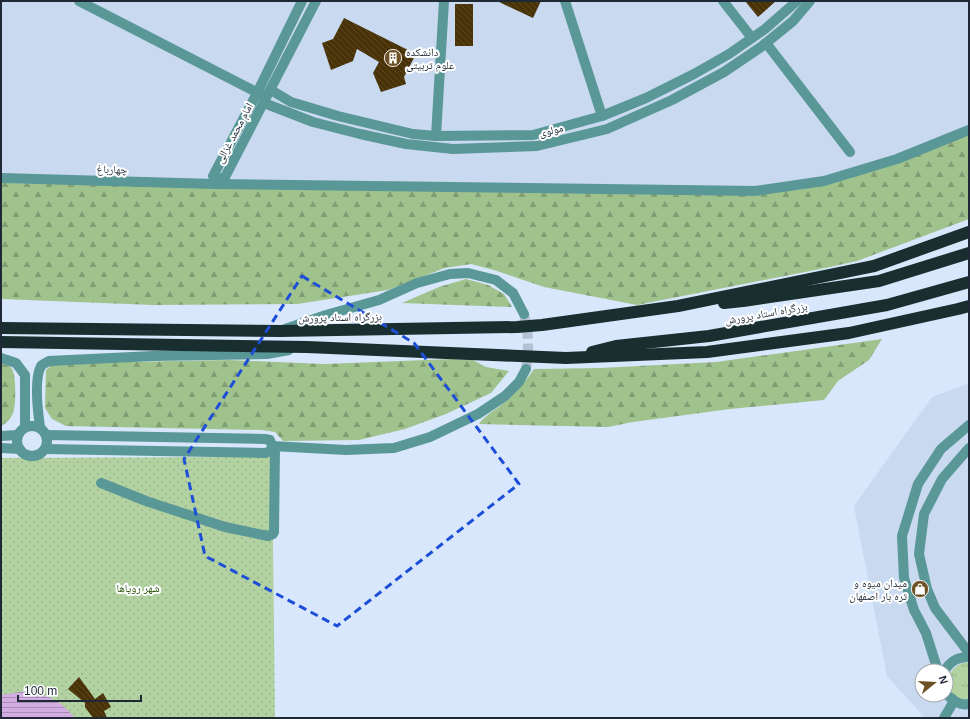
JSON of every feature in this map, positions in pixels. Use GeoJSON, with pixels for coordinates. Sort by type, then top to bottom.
{"type":"FeatureCollection","features":[{"type":"Feature","properties":{"kind":"highway","name":"بزرگراه استاد پرورش"},"geometry":{"type":"LineString","coordinates":[[678,306],[874,266],[969,232]]}},
{"type":"Feature","properties":{"kind":"highway","name":"بزرگراه استاد پرورش"},"geometry":{"type":"LineString","coordinates":[[1,328],[280,331],[517,327],[542,325],[678,306],[743,301],[879,281],[969,253]]}},
{"type":"Feature","properties":{"kind":"highway","name":"بزرگراه استاد پرورش"},"geometry":{"type":"LineString","coordinates":[[566,358],[616,346],[709,336],[887,305],[969,282]]}},
{"type":"Feature","properties":{"kind":"highway","name":"بزرگراه استاد پرورش"},"geometry":{"type":"LineString","coordinates":[[1,342],[308,347],[566,358],[707,352],[849,334],[965,308]]}},
{"type":"Feature","properties":{"kind":"street"},"geometry":{"type":"LineString","coordinates":[[79,1],[267,97]]}},
{"type":"Feature","properties":{"kind":"street","name":"امام محمد غزالی"},"geometry":{"type":"LineString","coordinates":[[302,1],[257,93],[213,176],[217,181],[224,179],[316,1]]}},
{"type":"Feature","properties":{"kind":"street"},"geometry":{"type":"LineString","coordinates":[[436,136],[444,1]]}},
{"type":"Feature","properties":{"kind":"street"},"geometry":{"type":"LineString","coordinates":[[566,1],[602,116]]}},
{"type":"Feature","properties":{"kind":"street"},"geometry":{"type":"LineString","coordinates":[[723,1],[752,38]]}},
{"type":"Feature","properties":{"kind":"street","name":"مولوی"},"geometry":{"type":"LineString","coordinates":[[267,97],[313,122],[406,144],[453,149],[537,146],[607,128],[672,100],[724,72],[766,43],[793,21],[810,1]]}},
{"type":"Feature","properties":{"kind":"street"},"geometry":{"type":"LineString","coordinates":[[794,3],[800,13]]}},
{"type":"Feature","properties":{"kind":"street","name":"مولوی"},"geometry":{"type":"LineString","coordinates":[[267,97],[413,134],[436,136],[533,135],[602,116],[646,98],[694,74],[729,54],[752,38],[794,3]]}},
{"type":"Feature","properties":{"kind":"street"},"geometry":{"type":"LineString","coordinates":[[774,21],[783,30]]}},
{"type":"Feature","properties":{"kind":"street"},"geometry":{"type":"LineString","coordinates":[[766,43],[850,152]]}},
{"type":"Feature","properties":{"kind":"street"},"geometry":{"type":"LineString","coordinates":[[590,119],[594,132]]}},
{"type":"Feature","properties":{"kind":"street","name":"چهارباغ"},"geometry":{"type":"LineString","coordinates":[[1,178],[755,191],[824,181],[897,159],[969,130]]}},
{"type":"Feature","properties":{"kind":"street"},"geometry":{"type":"LineString","coordinates":[[523,135],[524,147]]}},
{"type":"Feature","properties":{"kind":"street"},"geometry":{"type":"LineString","coordinates":[[280,331],[326,314],[379,300],[417,284],[450,274],[468,272],[496,280],[513,292],[524,314]]}},
{"type":"Feature","properties":{"kind":"street"},"geometry":{"type":"LineString","coordinates":[[1,358],[16,363],[25,375],[22,431],[17,440],[23,453],[32,456],[42,453],[48,440],[43,431],[37,406],[38,377],[42,366],[49,361],[161,355],[267,354],[308,347]]}},
{"type":"Feature","properties":{"kind":"street"},"geometry":{"type":"LineString","coordinates":[[45,449],[264,453],[270,451],[274,447],[346,450],[394,448],[430,437],[478,414],[505,396],[519,382],[526,369]]}},
{"type":"Feature","properties":{"kind":"street"},"geometry":{"type":"LineString","coordinates":[[935,663],[926,633],[914,610],[904,578],[902,536],[918,484],[941,449],[969,425]]}},
{"type":"Feature","properties":{"kind":"street"},"geometry":{"type":"LineString","coordinates":[[1,436],[35,426],[43,431],[270,440],[274,447],[274,532],[268,536],[225,527],[146,501],[101,483]]}},
{"type":"Feature","properties":{"kind":"street"},"geometry":{"type":"LineString","coordinates":[[1,448],[20,449]]}},
{"type":"Feature","properties":{"kind":"street"},"geometry":{"type":"LineString","coordinates":[[969,448],[942,479],[924,514],[919,554],[927,589],[935,608],[969,653]]}},
{"type":"Feature","properties":{"kind":"street"},"geometry":{"type":"LineString","coordinates":[[949,663],[961,657],[969,657]]}},
{"type":"Feature","properties":{"kind":"street"},"geometry":{"type":"LineString","coordinates":[[954,701],[968,705]]}},
{"type":"Feature","properties":{"kind":"street"},"geometry":{"type":"LineString","coordinates":[[944,718],[953,703]]}},
{"type":"Feature","properties":{"kind":"highlighted area"},"geometry":{"type":"Polygon","coordinates":[[[302,276],[414,343],[519,484],[337,626],[205,556],[184,459],[302,276]]]}},
{"type":"Feature","properties":{"kind":"shaded area"},"geometry":{"type":"Polygon","coordinates":[[[1,1],[969,1],[969,132],[825,182],[730,192],[1,183],[1,1]]]}},
{"type":"Feature","properties":{"kind":"shaded area","name":"میدان میوه و تره بار اصفهان"},"geometry":{"type":"Polygon","coordinates":[[[969,383],[969,718],[925,718],[887,676],[854,506],[932,397],[969,383]]]}},
{"type":"Feature","properties":{"kind":"shaded area"},"geometry":{"type":"Polygon","coordinates":[[[25,691],[41,694],[53,699],[63,706],[75,718],[1,718],[1,695],[25,691]]]}},
{"type":"Feature","properties":{"kind":"green space"},"geometry":{"type":"Polygon","coordinates":[[[969,132],[969,219],[857,261],[637,305],[544,287],[471,264],[445,268],[388,290],[297,304],[153,305],[1,299],[1,183],[730,192],[825,182],[969,132]]]}},
{"type":"Feature","properties":{"kind":"green space"},"geometry":{"type":"Polygon","coordinates":[[[466,279],[488,285],[504,294],[512,307],[402,303],[439,287],[466,279]]]}},
{"type":"Feature","properties":{"kind":"green space"},"geometry":{"type":"Polygon","coordinates":[[[882,339],[869,360],[838,381],[824,400],[730,409],[633,422],[608,427],[479,424],[485,417],[502,405],[513,394],[534,369],[600,368],[716,362],[882,339]]]}},
{"type":"Feature","properties":{"kind":"green space"},"geometry":{"type":"Polygon","coordinates":[[[452,359],[473,360],[486,367],[509,371],[491,393],[446,414],[405,429],[359,440],[283,441],[275,432],[262,430],[66,426],[52,419],[45,408],[46,370],[52,365],[72,363],[229,360],[324,364],[452,359]]]}},
{"type":"Feature","properties":{"kind":"green space"},"geometry":{"type":"Polygon","coordinates":[[[1,364],[7,365],[12,369],[15,382],[15,405],[11,417],[1,426],[1,364]]]}},
{"type":"Feature","properties":{"kind":"green space","name":"شهر رویاها"},"geometry":{"type":"Polygon","coordinates":[[[272,457],[275,718],[1,718],[1,458],[272,457]]]}},
{"type":"Feature","properties":{"kind":"green space"},"geometry":{"type":"Polygon","coordinates":[[[963,663],[969,663],[969,699],[961,699],[954,695],[955,667],[963,663]]]}},
{"type":"Feature","properties":{"kind":"building"},"geometry":{"type":"Polygon","coordinates":[[[497,1],[541,1],[533,18],[497,1]]]}},
{"type":"Feature","properties":{"kind":"building"},"geometry":{"type":"Polygon","coordinates":[[[745,1],[776,1],[758,17],[745,1]]]}},
{"type":"Feature","properties":{"kind":"building"},"geometry":{"type":"Polygon","coordinates":[[[455,4],[473,4],[473,46],[455,46],[455,4]]]}},
{"type":"Feature","properties":{"kind":"building","name":"دانشکده علوم تربیتی"},"geometry":{"type":"Polygon","coordinates":[[[344,18],[416,54],[404,77],[406,84],[381,92],[373,73],[379,62],[357,49],[353,61],[331,70],[322,43],[333,39],[344,18]]]}},
{"type":"Feature","properties":{"kind":"building"},"geometry":{"type":"Polygon","coordinates":[[[79,677],[95,699],[103,693],[111,707],[104,711],[107,718],[93,718],[85,707],[85,703],[68,689],[79,677]]]}},
{"type":"Feature","properties":{"kind":"tunnel"},"geometry":{"type":"LineString","coordinates":[[524,314],[528,342],[526,369]]}},
{"type":"Feature","properties":{"kind":"place","name":"دانشکده علوم تربیتی"},"geometry":{"type":"Point","coordinates":[393,58]}},
{"type":"Feature","properties":{"kind":"place","name":"میدان میوه و تره بار اصفهان"},"geometry":{"type":"Point","coordinates":[920,589]}}]}
